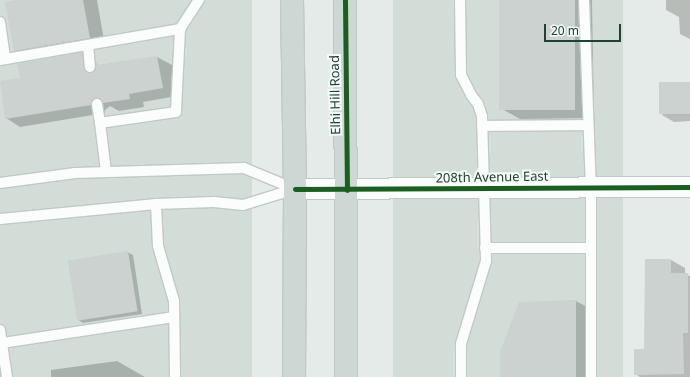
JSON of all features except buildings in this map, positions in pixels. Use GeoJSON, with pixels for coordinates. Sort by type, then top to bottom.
{"type":"FeatureCollection","features":[{"type":"Feature","properties":{"kind":"main road"},"geometry":{"type":"LineString","coordinates":[[292,0],[295,189],[294,377]]}},
{"type":"Feature","properties":{"kind":"main road","name":"Elhi Hill Road"},"geometry":{"type":"LineString","coordinates":[[345,0],[347,190],[346,377]]}},
{"type":"Feature","properties":{"kind":"street","name":"208th Avenue East"},"geometry":{"type":"LineString","coordinates":[[295,189],[347,190],[690,187]]}},
{"type":"Feature","properties":{"kind":"lane"},"geometry":{"type":"LineString","coordinates":[[100,123],[176,112],[180,29],[199,0]]}},
{"type":"Feature","properties":{"kind":"lane"},"geometry":{"type":"LineString","coordinates":[[460,0],[461,75],[471,95],[478,104],[482,116],[486,261],[461,344],[461,377]]}},
{"type":"Feature","properties":{"kind":"lane"},"geometry":{"type":"LineString","coordinates":[[584,0],[590,188],[591,377]]}},
{"type":"Feature","properties":{"kind":"lane"},"geometry":{"type":"LineString","coordinates":[[0,22],[2,60],[180,29]]}},
{"type":"Feature","properties":{"kind":"lane"},"geometry":{"type":"LineString","coordinates":[[88,45],[90,67]]}},
{"type":"Feature","properties":{"kind":"lane"},"geometry":{"type":"LineString","coordinates":[[97,104],[106,171]]}},
{"type":"Feature","properties":{"kind":"lane"},"geometry":{"type":"LineString","coordinates":[[482,126],[588,125]]}},
{"type":"Feature","properties":{"kind":"lane"},"geometry":{"type":"LineString","coordinates":[[0,183],[74,173],[106,171],[244,168],[295,189]]}},
{"type":"Feature","properties":{"kind":"lane"},"geometry":{"type":"LineString","coordinates":[[0,219],[156,204],[214,202],[243,205],[295,189]]}},
{"type":"Feature","properties":{"kind":"lane"},"geometry":{"type":"LineString","coordinates":[[156,204],[158,246],[174,301],[175,377]]}},
{"type":"Feature","properties":{"kind":"lane"},"geometry":{"type":"LineString","coordinates":[[485,248],[591,248]]}},
{"type":"Feature","properties":{"kind":"lane"},"geometry":{"type":"LineString","coordinates":[[2,343],[174,317]]}},
{"type":"Feature","properties":{"kind":"lane"},"geometry":{"type":"LineString","coordinates":[[0,330],[7,377]]}},
{"type":"Feature","properties":{"kind":"shaded area"},"geometry":{"type":"Polygon","coordinates":[[[0,0],[252,0],[252,377],[0,377],[0,0]]]}},
{"type":"Feature","properties":{"kind":"shaded area"},"geometry":{"type":"Polygon","coordinates":[[[393,0],[623,0],[623,377],[393,377],[393,0]]]}},
{"type":"Feature","properties":{"kind":"cycle path"},"geometry":{"type":"LineString","coordinates":[[345,0],[347,190]]}},
{"type":"Feature","properties":{"kind":"cycle path"},"geometry":{"type":"LineString","coordinates":[[295,189],[690,187]]}}]}
